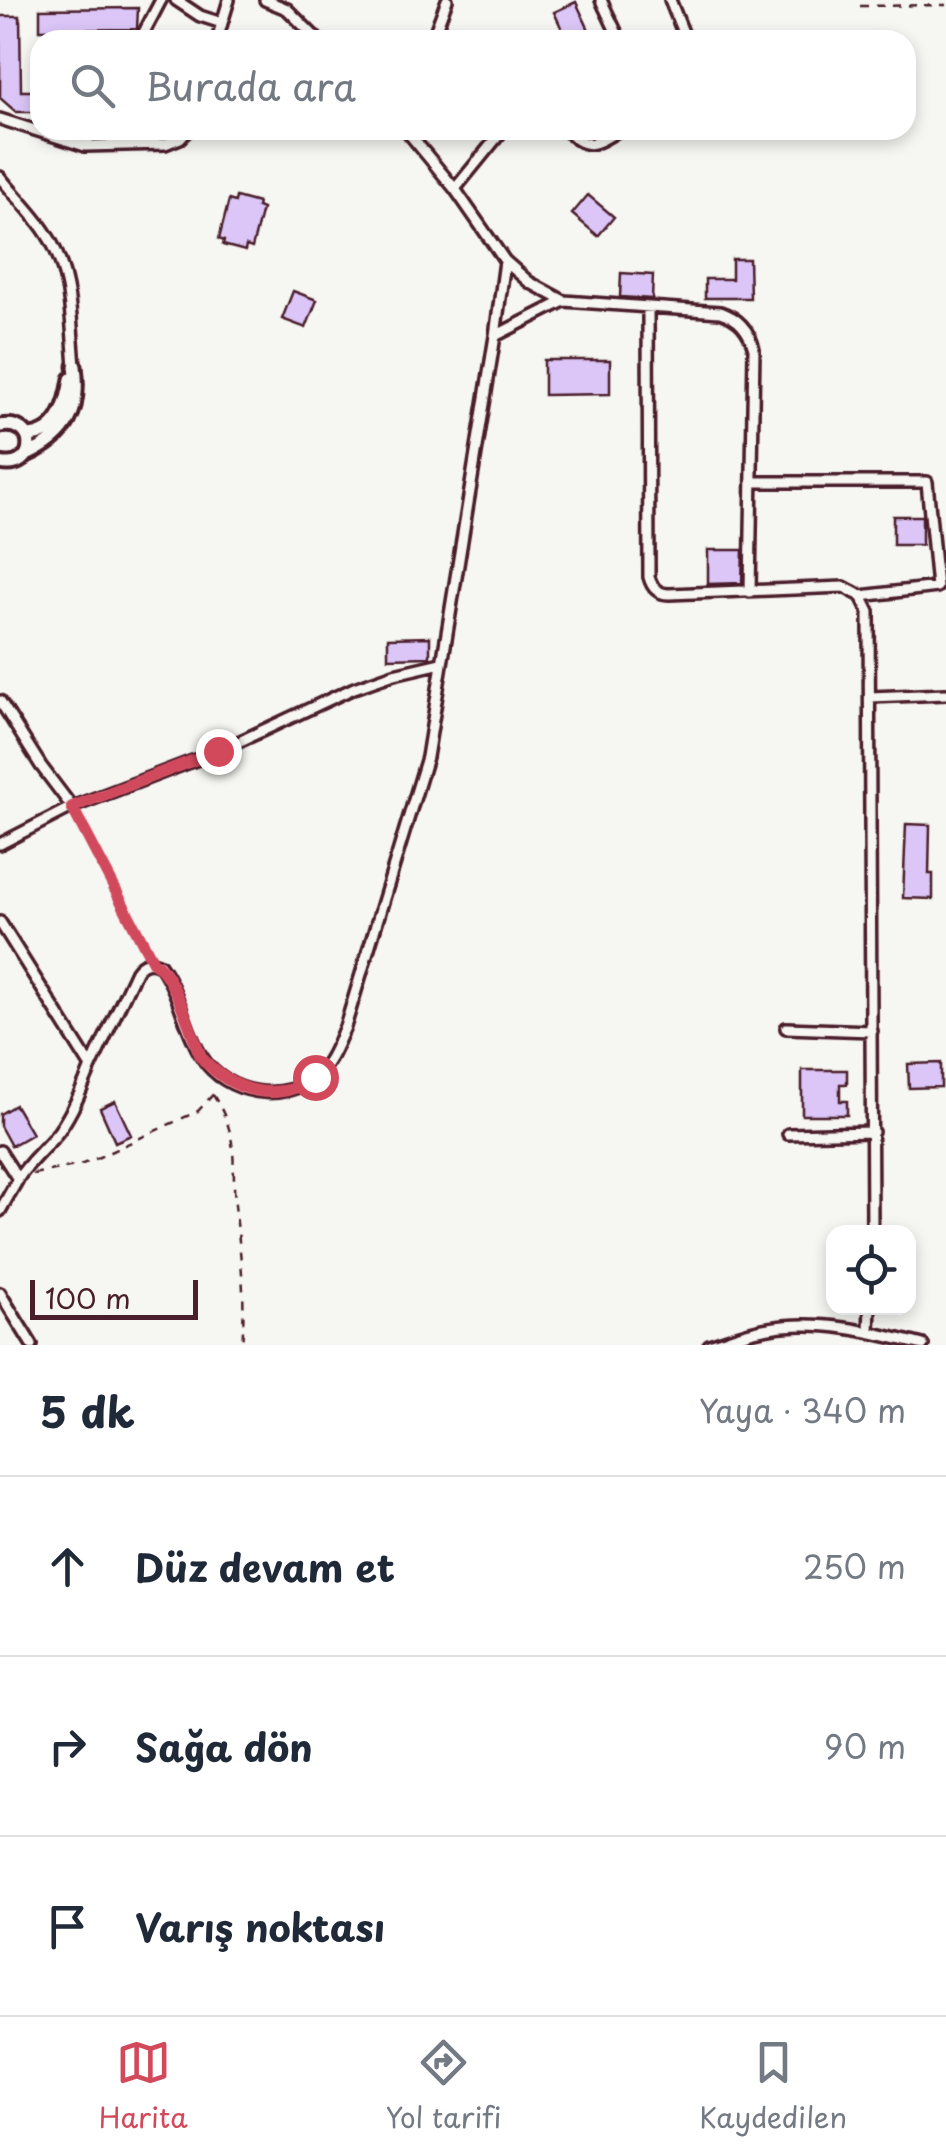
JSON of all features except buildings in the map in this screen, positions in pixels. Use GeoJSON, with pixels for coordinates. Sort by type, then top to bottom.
{"type":"FeatureCollection","features":[{"type":"Feature","properties":{"kind":"street"},"geometry":{"type":"LineString","coordinates":[[145,30],[161,0]]}},
{"type":"Feature","properties":{"kind":"street"},"geometry":{"type":"LineString","coordinates":[[176,0],[200,16],[222,22]]}},
{"type":"Feature","properties":{"kind":"street"},"geometry":{"type":"LineString","coordinates":[[220,30],[229,0]]}},
{"type":"Feature","properties":{"kind":"street"},"geometry":{"type":"LineString","coordinates":[[265,0],[281,3],[308,30]]}},
{"type":"Feature","properties":{"kind":"street"},"geometry":{"type":"LineString","coordinates":[[436,30],[447,0]]}},
{"type":"Feature","properties":{"kind":"street"},"geometry":{"type":"LineString","coordinates":[[601,0],[615,30]]}},
{"type":"Feature","properties":{"kind":"street"},"geometry":{"type":"LineString","coordinates":[[670,0],[682,30]]}},
{"type":"Feature","properties":{"kind":"street"},"geometry":{"type":"LineString","coordinates":[[0,120],[30,129]]}},
{"type":"Feature","properties":{"kind":"street"},"geometry":{"type":"LineString","coordinates":[[65,140],[85,146],[165,144],[175,140]]}},
{"type":"Feature","properties":{"kind":"street"},"geometry":{"type":"LineString","coordinates":[[85,146],[88,140]]}},
{"type":"Feature","properties":{"kind":"street"},"geometry":{"type":"LineString","coordinates":[[414,140],[456,189],[504,261],[529,282],[564,302],[720,312],[746,330],[754,349],[750,592]]}},
{"type":"Feature","properties":{"kind":"street"},"geometry":{"type":"LineString","coordinates":[[456,189],[495,140]]}},
{"type":"Feature","properties":{"kind":"street"},"geometry":{"type":"LineString","coordinates":[[576,140],[587,144],[603,140]]}},
{"type":"Feature","properties":{"kind":"street"},"geometry":{"type":"LineString","coordinates":[[0,178],[40,225],[58,255],[66,287],[76,395],[62,433],[16,464],[1,464]]}},
{"type":"Feature","properties":{"kind":"street"},"geometry":{"type":"LineString","coordinates":[[0,1211],[25,1167],[66,1121],[142,964],[153,962],[163,968],[201,1057],[226,1080],[254,1091],[281,1092],[307,1083],[328,1063],[345,1028],[431,738],[504,261]]}},
{"type":"Feature","properties":{"kind":"street"},"geometry":{"type":"LineString","coordinates":[[495,336],[564,302]]}},
{"type":"Feature","properties":{"kind":"street"},"geometry":{"type":"LineString","coordinates":[[648,308],[650,582],[656,590],[664,594],[844,588],[860,596],[938,587],[927,482],[752,482]]}},
{"type":"Feature","properties":{"kind":"street"},"geometry":{"type":"LineString","coordinates":[[28,436],[44,432],[56,422],[64,409],[75,366]]}},
{"type":"Feature","properties":{"kind":"street"},"geometry":{"type":"LineString","coordinates":[[0,414],[6,425],[28,436],[27,455]]}},
{"type":"Feature","properties":{"kind":"street"},"geometry":{"type":"LineString","coordinates":[[860,596],[869,612],[872,1225]]}},
{"type":"Feature","properties":{"kind":"street"},"geometry":{"type":"LineString","coordinates":[[0,844],[72,807],[218,751],[354,688],[441,663]]}},
{"type":"Feature","properties":{"kind":"street"},"geometry":{"type":"LineString","coordinates":[[870,698],[946,694]]}},
{"type":"Feature","properties":{"kind":"street"},"geometry":{"type":"LineString","coordinates":[[0,700],[72,807]]}},
{"type":"Feature","properties":{"kind":"street"},"geometry":{"type":"LineString","coordinates":[[0,922],[91,1067]]}},
{"type":"Feature","properties":{"kind":"street"},"geometry":{"type":"LineString","coordinates":[[786,1028],[872,1031]]}},
{"type":"Feature","properties":{"kind":"street"},"geometry":{"type":"LineString","coordinates":[[788,1134],[873,1132]]}},
{"type":"Feature","properties":{"kind":"street"},"geometry":{"type":"LineString","coordinates":[[0,1151],[18,1180]]}},
{"type":"Feature","properties":{"kind":"street"},"geometry":{"type":"LineString","coordinates":[[0,1292],[32,1345]]}},
{"type":"Feature","properties":{"kind":"street"},"geometry":{"type":"LineString","coordinates":[[869,1331],[870,1315]]}},
{"type":"Feature","properties":{"kind":"street"},"geometry":{"type":"LineString","coordinates":[[709,1345],[784,1326],[869,1331],[923,1345]]}},
{"type":"Feature","properties":{"kind":"path"},"geometry":{"type":"LineString","coordinates":[[860,6],[946,5]]}},
{"type":"Feature","properties":{"kind":"path"},"geometry":{"type":"LineString","coordinates":[[72,807],[153,962]]}},
{"type":"Feature","properties":{"kind":"path"},"geometry":{"type":"LineString","coordinates":[[18,1180],[96,1159],[198,1111],[226,1080]]}},
{"type":"Feature","properties":{"kind":"path"},"geometry":{"type":"LineString","coordinates":[[213,1095],[226,1117],[235,1152],[235,1212],[244,1296],[242,1345]]}},
{"type":"Feature","properties":{"kind":"route"},"geometry":{"type":"LineString","coordinates":[[218,751],[72,807],[153,962],[163,968],[171,983],[201,1057],[209,1066],[236,1085],[264,1093],[289,1090],[315,1077]]}}]}
